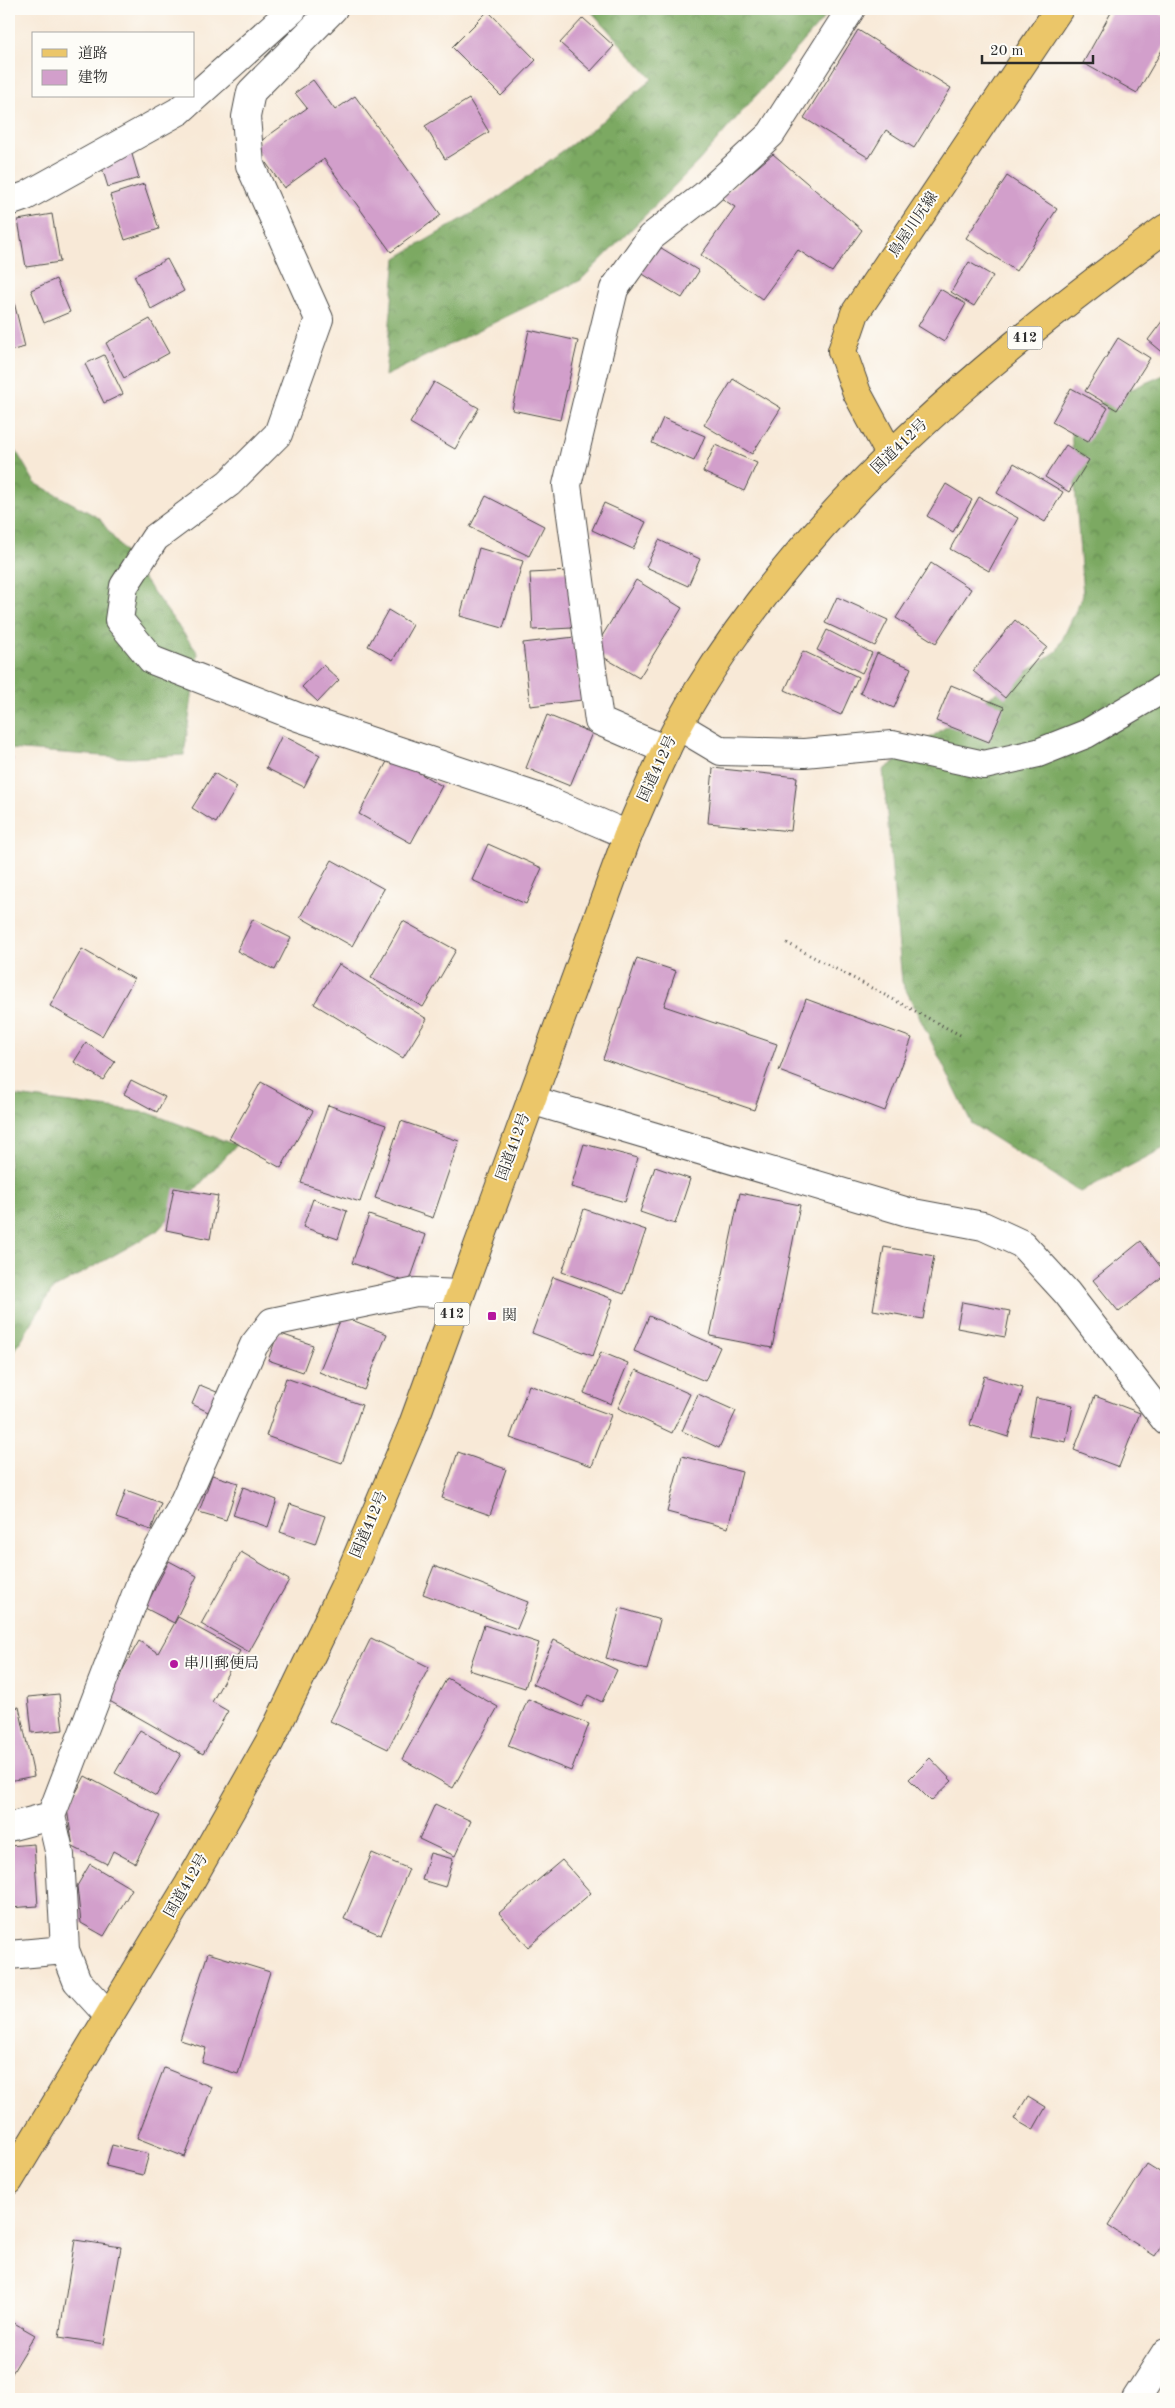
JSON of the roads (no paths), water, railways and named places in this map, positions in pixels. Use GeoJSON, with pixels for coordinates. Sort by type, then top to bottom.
{"type":"FeatureCollection","features":[{"type":"Feature","properties":{"kind":"main road","name":"鳥屋川尻線"},"geometry":{"type":"LineString","coordinates":[[890,454],[857,393],[842,350],[855,313],[1059,9]]}},
{"type":"Feature","properties":{"kind":"main road","name":"国道412号"},"geometry":{"type":"LineString","coordinates":[[9,2181],[189,1884],[274,1732],[346,1583],[408,1435],[628,835],[678,726],[716,663],[757,605],[799,554],[890,454],[969,383],[1166,228]]}},
{"type":"Feature","properties":{"kind":"street"},"geometry":{"type":"LineString","coordinates":[[195,97],[293,9]]}},
{"type":"Feature","properties":{"kind":"street"},"geometry":{"type":"LineString","coordinates":[[333,9],[251,92],[246,116],[250,165],[319,319],[316,328],[278,434],[229,483],[154,538],[124,586],[119,620],[152,660],[298,717],[546,800],[628,835]]}},
{"type":"Feature","properties":{"kind":"street"},"geometry":{"type":"LineString","coordinates":[[666,750],[599,721],[567,484],[614,289],[651,237],[705,195],[771,134],[851,9]]}},
{"type":"Feature","properties":{"kind":"street"},"geometry":{"type":"LineString","coordinates":[[9,202],[26,196],[179,111],[194,98]]}},
{"type":"Feature","properties":{"kind":"street"},"geometry":{"type":"LineString","coordinates":[[678,726],[721,751],[804,753],[892,745],[984,765],[1038,753],[1086,734],[1166,686]]}},
{"type":"Feature","properties":{"kind":"street"},"geometry":{"type":"LineString","coordinates":[[532,1100],[908,1212],[983,1226],[1022,1244],[1067,1293],[1163,1414]]}},
{"type":"Feature","properties":{"kind":"street"},"geometry":{"type":"LineString","coordinates":[[109,2016],[77,1982],[65,1950],[60,1855],[51,1816],[142,1576],[180,1510],[254,1345],[272,1322],[416,1292],[460,1294]]}},
{"type":"Feature","properties":{"kind":"street"},"geometry":{"type":"LineString","coordinates":[[9,1827],[51,1816]]}},
{"type":"Feature","properties":{"kind":"street"},"geometry":{"type":"LineString","coordinates":[[9,1955],[65,1950]]}},
{"type":"Feature","properties":{"kind":"street"},"geometry":{"type":"LineString","coordinates":[[1136,2399],[1166,2352]]}},
{"type":"Feature","properties":{"kind":"place","name":"関"},"geometry":{"type":"Point","coordinates":[492,1316]}},
{"type":"Feature","properties":{"kind":"place","name":"串川郵便局"},"geometry":{"type":"Point","coordinates":[174,1664]}}]}
